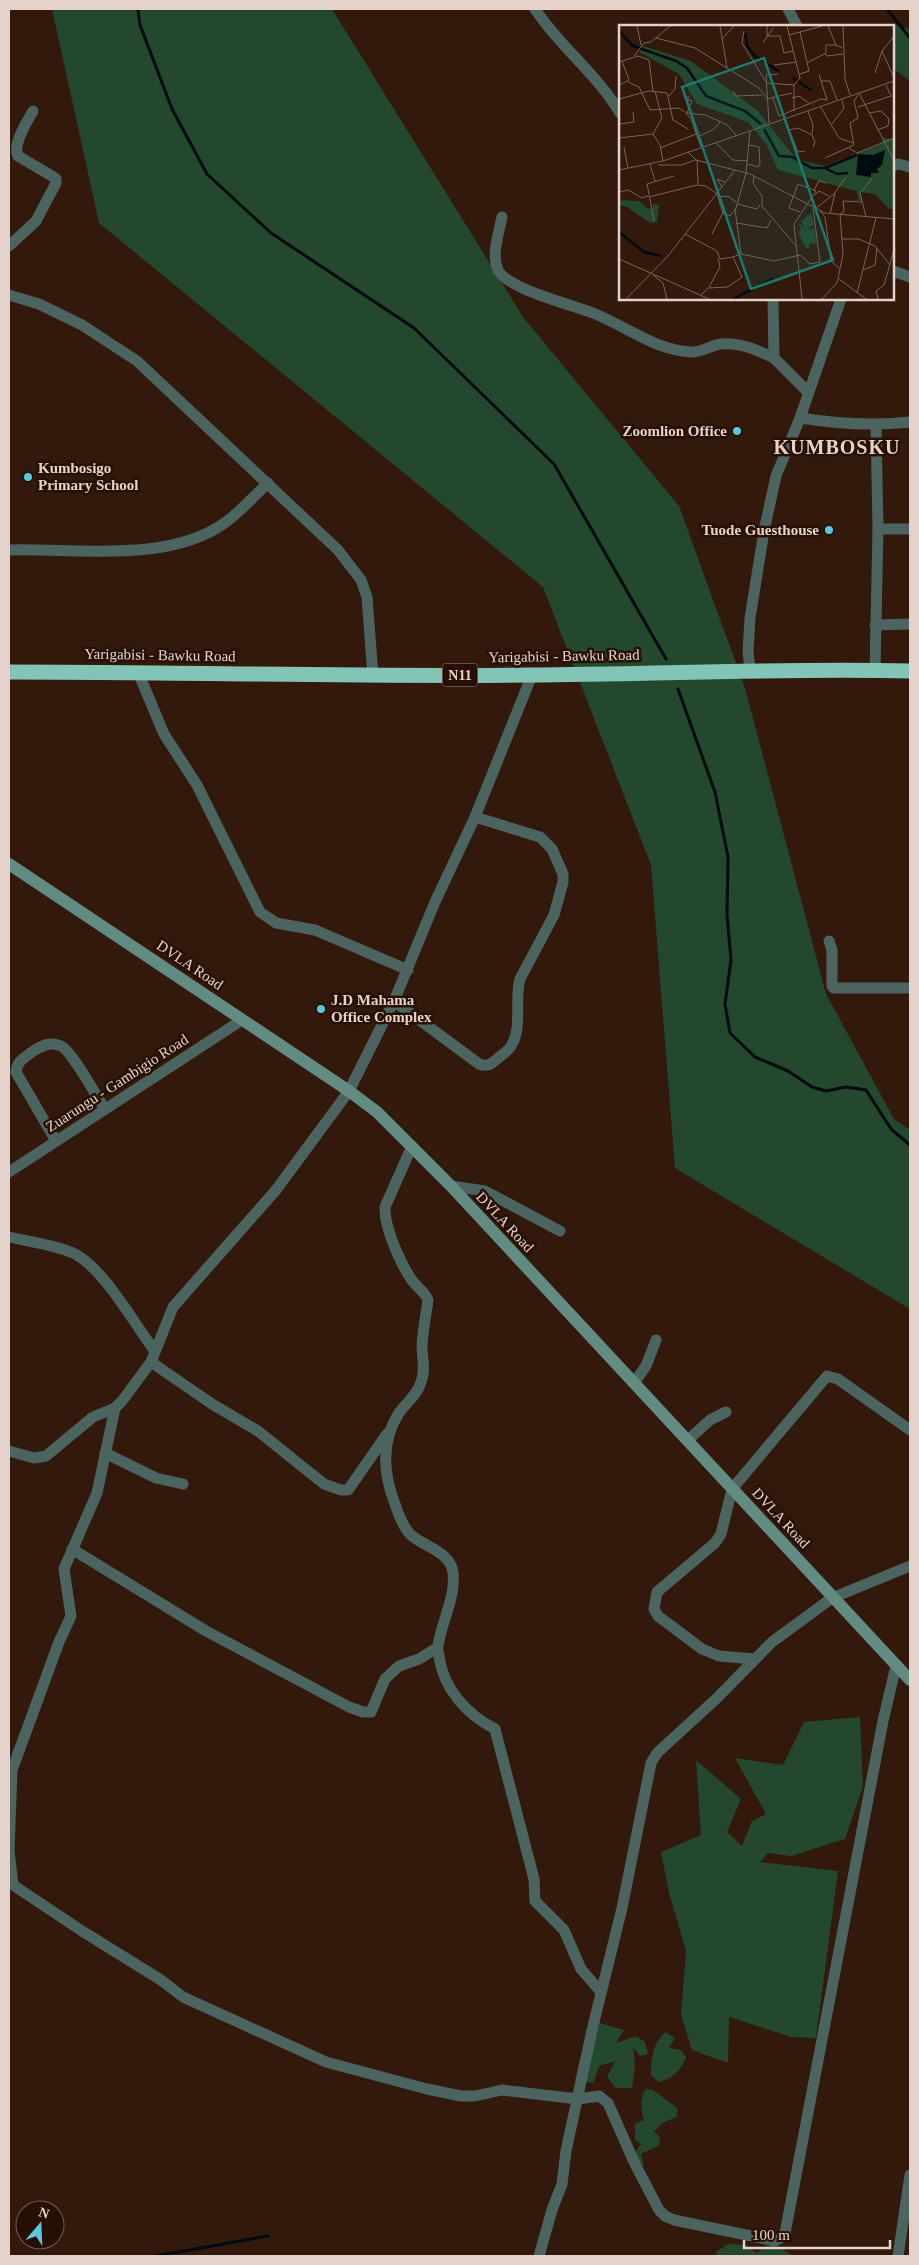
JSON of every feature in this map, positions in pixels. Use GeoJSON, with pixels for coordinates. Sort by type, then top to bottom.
{"type":"FeatureCollection","features":[{"type":"Feature","properties":{"kind":"highway","name":"Yarigabisi - Bawku Road"},"geometry":{"type":"LineString","coordinates":[[9,672],[373,676],[532,675],[750,670],[910,671]]}},
{"type":"Feature","properties":{"kind":"street"},"geometry":{"type":"LineString","coordinates":[[535,9],[563,45],[605,89],[619,111]]}},
{"type":"Feature","properties":{"kind":"street"},"geometry":{"type":"LineString","coordinates":[[788,9],[796,25]]}},
{"type":"Feature","properties":{"kind":"street"},"geometry":{"type":"LineString","coordinates":[[9,246],[36,221],[56,183],[56,179],[18,156],[16,152],[17,144],[33,111]]}},
{"type":"Feature","properties":{"kind":"street"},"geometry":{"type":"LineString","coordinates":[[894,166],[898,164],[910,168]]}},
{"type":"Feature","properties":{"kind":"street"},"geometry":{"type":"LineString","coordinates":[[502,218],[496,256],[499,271],[508,280],[536,293],[596,314],[637,337],[662,346],[694,352],[721,344],[748,346],[774,358],[808,392]]}},
{"type":"Feature","properties":{"kind":"street"},"geometry":{"type":"LineString","coordinates":[[894,271],[910,277]]}},
{"type":"Feature","properties":{"kind":"street"},"geometry":{"type":"LineString","coordinates":[[9,295],[39,304],[82,325],[137,361],[331,543],[362,580],[367,598],[373,676]]}},
{"type":"Feature","properties":{"kind":"street"},"geometry":{"type":"LineString","coordinates":[[773,300],[774,358]]}},
{"type":"Feature","properties":{"kind":"street"},"geometry":{"type":"LineString","coordinates":[[750,670],[748,651],[750,618],[764,531],[776,476],[800,418],[841,300]]}},
{"type":"Feature","properties":{"kind":"street"},"geometry":{"type":"LineString","coordinates":[[800,418],[828,423],[876,426],[910,422]]}},
{"type":"Feature","properties":{"kind":"street"},"geometry":{"type":"LineString","coordinates":[[875,670],[878,529],[876,426]]}},
{"type":"Feature","properties":{"kind":"street"},"geometry":{"type":"LineString","coordinates":[[9,550],[135,550],[166,546],[195,538],[226,522],[268,483]]}},
{"type":"Feature","properties":{"kind":"street"},"geometry":{"type":"LineString","coordinates":[[878,529],[910,529]]}},
{"type":"Feature","properties":{"kind":"street"},"geometry":{"type":"LineString","coordinates":[[875,625],[910,624]]}},
{"type":"Feature","properties":{"kind":"street"},"geometry":{"type":"LineString","coordinates":[[138,672],[164,734],[197,785],[260,912],[276,923],[315,930],[408,970]]}},
{"type":"Feature","properties":{"kind":"street"},"geometry":{"type":"LineString","coordinates":[[532,675],[475,817],[435,902],[408,970],[349,1091],[276,1190],[173,1307],[154,1350],[151,1362],[115,1408],[98,1493],[64,1569],[71,1616],[59,1642],[12,1770],[9,1851],[11,1884],[161,1980],[183,1997],[326,2062],[427,2089],[461,2096],[475,2096],[502,2090],[578,2099],[599,2096],[608,2103],[635,2164],[659,2210],[665,2216],[674,2220],[775,2241],[782,2237],[784,2232],[883,1721],[896,1666]]}},
{"type":"Feature","properties":{"kind":"street"},"geometry":{"type":"LineString","coordinates":[[394,1001],[479,1064],[485,1066],[491,1064],[510,1048],[514,1041],[517,989],[520,979],[554,915],[563,882],[563,874],[552,849],[540,837],[475,817]]}},
{"type":"Feature","properties":{"kind":"street","name":"DVLA Road"},"geometry":{"type":"LineString","coordinates":[[9,864],[349,1091],[377,1112],[451,1186],[910,1680]]}},
{"type":"Feature","properties":{"kind":"street"},"geometry":{"type":"LineString","coordinates":[[828,941],[832,950],[832,986],[834,988],[910,988]]}},
{"type":"Feature","properties":{"kind":"street","name":"Zuarungu - Gambigio Road"},"geometry":{"type":"LineString","coordinates":[[9,1172],[242,1020]]}},
{"type":"Feature","properties":{"kind":"street"},"geometry":{"type":"LineString","coordinates":[[56,1141],[16,1072],[17,1065],[21,1060],[35,1050],[46,1044],[53,1044],[67,1050],[105,1109]]}},
{"type":"Feature","properties":{"kind":"street"},"geometry":{"type":"LineString","coordinates":[[151,1362],[212,1404],[258,1431],[324,1484],[341,1490],[348,1490],[421,1383],[424,1371],[422,1346],[428,1300],[411,1279],[387,1227],[384,1216],[385,1207],[412,1146]]}},
{"type":"Feature","properties":{"kind":"street"},"geometry":{"type":"LineString","coordinates":[[451,1186],[485,1191],[560,1231]]}},
{"type":"Feature","properties":{"kind":"street"},"geometry":{"type":"LineString","coordinates":[[9,1237],[55,1247],[82,1257],[102,1276],[154,1350]]}},
{"type":"Feature","properties":{"kind":"street"},"geometry":{"type":"LineString","coordinates":[[634,1383],[646,1366],[656,1340]]}},
{"type":"Feature","properties":{"kind":"street"},"geometry":{"type":"LineString","coordinates":[[754,1659],[719,1656],[702,1649],[658,1616],[654,1610],[657,1592],[715,1543],[723,1527],[732,1489],[827,1376],[838,1379],[910,1430]]}},
{"type":"Feature","properties":{"kind":"street"},"geometry":{"type":"LineString","coordinates":[[9,1451],[34,1458],[46,1456],[92,1417],[115,1408]]}},
{"type":"Feature","properties":{"kind":"street"},"geometry":{"type":"LineString","coordinates":[[688,1440],[710,1420],[726,1412]]}},
{"type":"Feature","properties":{"kind":"street"},"geometry":{"type":"LineString","coordinates":[[391,1429],[386,1446],[387,1476],[394,1503],[406,1530],[412,1536],[442,1554],[453,1569],[454,1577],[449,1602],[437,1648],[441,1670],[457,1699],[482,1722],[495,1729],[534,1879],[535,1901],[564,1930],[581,1969],[601,1992]]}},
{"type":"Feature","properties":{"kind":"street"},"geometry":{"type":"LineString","coordinates":[[106,1453],[156,1478],[183,1484]]}},
{"type":"Feature","properties":{"kind":"street"},"geometry":{"type":"LineString","coordinates":[[72,1550],[206,1631],[349,1707],[362,1712],[371,1712],[385,1679],[399,1666],[419,1659],[437,1648]]}},
{"type":"Feature","properties":{"kind":"street"},"geometry":{"type":"LineString","coordinates":[[539,2256],[552,2210],[562,2184],[566,2150],[601,1992],[622,1908],[651,1762],[657,1753],[716,1699],[772,1642],[832,1598],[910,1566]]}},
{"type":"Feature","properties":{"kind":"street"},"geometry":{"type":"LineString","coordinates":[[898,2256],[910,2175]]}},
{"type":"Feature","properties":{"kind":"green space"},"geometry":{"type":"Polygon","coordinates":[[[52,9],[332,9],[523,317],[679,506],[745,688],[826,994],[894,1119],[910,1130],[910,1309],[675,1168],[651,865],[543,587],[99,223],[52,9]]]}},
{"type":"Feature","properties":{"kind":"green space"},"geometry":{"type":"Polygon","coordinates":[[[892,24],[910,29],[910,81],[895,70],[894,25],[890,25],[892,24]]]}},
{"type":"Feature","properties":{"kind":"green space"},"geometry":{"type":"Polygon","coordinates":[[[860,1717],[863,1786],[845,1839],[791,1856],[768,1853],[760,1862],[838,1871],[816,2038],[791,2037],[729,2017],[728,2063],[692,2050],[681,2015],[686,1951],[669,1893],[661,1852],[701,1835],[696,1760],[741,1799],[727,1832],[742,1846],[752,1821],[766,1814],[735,1758],[783,1765],[804,1722],[860,1717]]]}},
{"type":"Feature","properties":{"kind":"green space"},"geometry":{"type":"Polygon","coordinates":[[[599,2023],[624,2030],[616,2043],[636,2036],[645,2042],[648,2054],[640,2056],[633,2047],[635,2065],[632,2088],[616,2088],[607,2077],[615,2061],[599,2066],[593,2083],[575,2080],[581,2055],[593,2045],[585,2031],[599,2023]]]}},
{"type":"Feature","properties":{"kind":"green space"},"geometry":{"type":"Polygon","coordinates":[[[666,2032],[675,2038],[669,2048],[681,2050],[686,2057],[676,2073],[659,2082],[651,2075],[652,2057],[658,2040],[666,2032]]]}},
{"type":"Feature","properties":{"kind":"green space"},"geometry":{"type":"Polygon","coordinates":[[[646,2089],[653,2090],[677,2108],[677,2117],[664,2122],[654,2131],[660,2137],[659,2145],[641,2154],[644,2165],[627,2163],[641,2144],[635,2140],[635,2124],[644,2120],[641,2104],[642,2096],[646,2089]]]}},
{"type":"Feature","properties":{"kind":"green space"},"geometry":{"type":"Polygon","coordinates":[[[728,2244],[746,2245],[757,2253],[766,2246],[778,2247],[790,2254],[790,2256],[716,2256],[716,2252],[728,2244]]]}},
{"type":"Feature","properties":{"kind":"waterway"},"geometry":{"type":"LineString","coordinates":[[138,9],[140,25],[172,109],[207,174],[271,233],[414,328],[554,464],[666,659]]}},
{"type":"Feature","properties":{"kind":"waterway"},"geometry":{"type":"LineString","coordinates":[[887,9],[910,38]]}},
{"type":"Feature","properties":{"kind":"waterway"},"geometry":{"type":"LineString","coordinates":[[678,689],[715,792],[728,857],[727,914],[731,960],[725,1004],[730,1033],[755,1057],[788,1071],[812,1087],[826,1091],[846,1087],[866,1090],[891,1129],[910,1145]]}},
{"type":"Feature","properties":{"kind":"waterway"},"geometry":{"type":"LineString","coordinates":[[156,2256],[268,2236]]}},
{"type":"Feature","properties":{"kind":"place","name":"Zoomlion Office"},"geometry":{"type":"Point","coordinates":[737,431]}},
{"type":"Feature","properties":{"kind":"place","name":"Kumbosigo Primary School"},"geometry":{"type":"Point","coordinates":[28,477]}},
{"type":"Feature","properties":{"kind":"place","name":"Tuode Guesthouse"},"geometry":{"type":"Point","coordinates":[829,530]}},
{"type":"Feature","properties":{"kind":"place","name":"J.D Mahama Office Complex"},"geometry":{"type":"Point","coordinates":[321,1009]}},
{"type":"Feature","properties":{"kind":"district","name":"KUMBOSKU"},"geometry":{"type":"Point","coordinates":[837,447]}}]}
